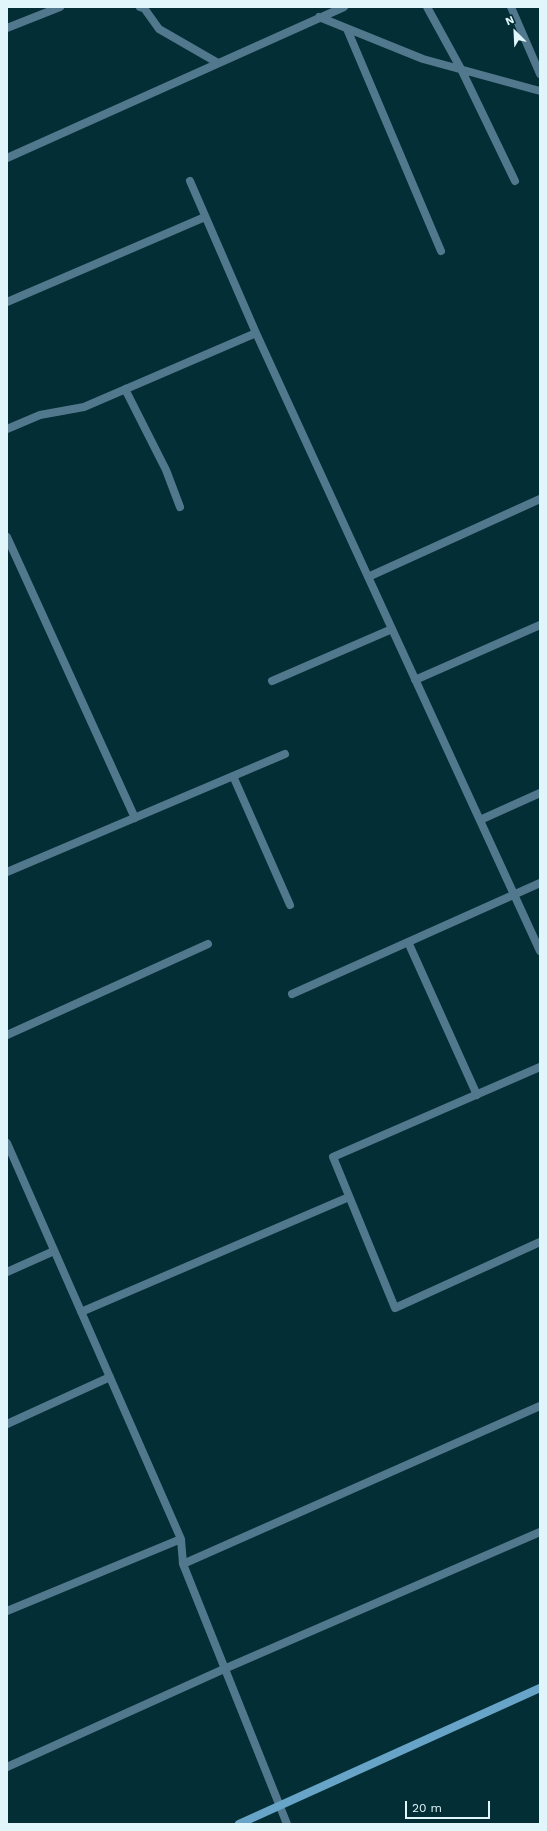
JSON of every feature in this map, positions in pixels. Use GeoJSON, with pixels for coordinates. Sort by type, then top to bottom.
{"type":"FeatureCollection","features":[{"type":"Feature","properties":{"kind":"street"},"geometry":{"type":"LineString","coordinates":[[7,28],[60,7]]}},
{"type":"Feature","properties":{"kind":"street"},"geometry":{"type":"LineString","coordinates":[[140,7],[144,8],[159,29],[218,63]]}},
{"type":"Feature","properties":{"kind":"street"},"geometry":{"type":"LineString","coordinates":[[7,158],[344,7]]}},
{"type":"Feature","properties":{"kind":"street"},"geometry":{"type":"LineString","coordinates":[[427,7],[461,69],[515,181]]}},
{"type":"Feature","properties":{"kind":"street"},"geometry":{"type":"LineString","coordinates":[[511,7],[540,74]]}},
{"type":"Feature","properties":{"kind":"street"},"geometry":{"type":"LineString","coordinates":[[319,18],[423,59],[540,91]]}},
{"type":"Feature","properties":{"kind":"street"},"geometry":{"type":"LineString","coordinates":[[347,29],[441,251]]}},
{"type":"Feature","properties":{"kind":"street"},"geometry":{"type":"LineString","coordinates":[[190,181],[256,333],[540,951]]}},
{"type":"Feature","properties":{"kind":"street"},"geometry":{"type":"LineString","coordinates":[[7,302],[205,217]]}},
{"type":"Feature","properties":{"kind":"street"},"geometry":{"type":"LineString","coordinates":[[7,429],[40,415],[84,407],[256,333]]}},
{"type":"Feature","properties":{"kind":"street"},"geometry":{"type":"LineString","coordinates":[[125,389],[166,470],[180,507]]}},
{"type":"Feature","properties":{"kind":"street"},"geometry":{"type":"LineString","coordinates":[[368,577],[540,499]]}},
{"type":"Feature","properties":{"kind":"street"},"geometry":{"type":"LineString","coordinates":[[7,537],[136,818]]}},
{"type":"Feature","properties":{"kind":"street"},"geometry":{"type":"LineString","coordinates":[[415,680],[540,625]]}},
{"type":"Feature","properties":{"kind":"street"},"geometry":{"type":"LineString","coordinates":[[272,681],[392,629]]}},
{"type":"Feature","properties":{"kind":"street"},"geometry":{"type":"LineString","coordinates":[[7,872],[285,754]]}},
{"type":"Feature","properties":{"kind":"street"},"geometry":{"type":"LineString","coordinates":[[233,776],[290,905]]}},
{"type":"Feature","properties":{"kind":"street"},"geometry":{"type":"LineString","coordinates":[[480,820],[540,793]]}},
{"type":"Feature","properties":{"kind":"street"},"geometry":{"type":"LineString","coordinates":[[292,994],[540,883]]}},
{"type":"Feature","properties":{"kind":"street"},"geometry":{"type":"LineString","coordinates":[[408,942],[476,1095]]}},
{"type":"Feature","properties":{"kind":"street"},"geometry":{"type":"LineString","coordinates":[[7,1035],[208,944]]}},
{"type":"Feature","properties":{"kind":"street"},"geometry":{"type":"LineString","coordinates":[[540,1067],[333,1157],[395,1308],[540,1242]]}},
{"type":"Feature","properties":{"kind":"street"},"geometry":{"type":"LineString","coordinates":[[7,1143],[9,1155],[54,1251],[181,1539],[182,1564],[287,1824]]}},
{"type":"Feature","properties":{"kind":"street"},"geometry":{"type":"LineString","coordinates":[[81,1312],[349,1197]]}},
{"type":"Feature","properties":{"kind":"street"},"geometry":{"type":"LineString","coordinates":[[7,1272],[54,1251]]}},
{"type":"Feature","properties":{"kind":"street"},"geometry":{"type":"LineString","coordinates":[[7,1424],[110,1377]]}},
{"type":"Feature","properties":{"kind":"street"},"geometry":{"type":"LineString","coordinates":[[182,1564],[540,1406]]}},
{"type":"Feature","properties":{"kind":"street"},"geometry":{"type":"LineString","coordinates":[[7,1767],[224,1669],[540,1532]]}},
{"type":"Feature","properties":{"kind":"street"},"geometry":{"type":"LineString","coordinates":[[7,1612],[181,1539]]}},
{"type":"Feature","properties":{"kind":"street"},"geometry":{"type":"LineString","coordinates":[[239,1824],[540,1688]]}}]}
